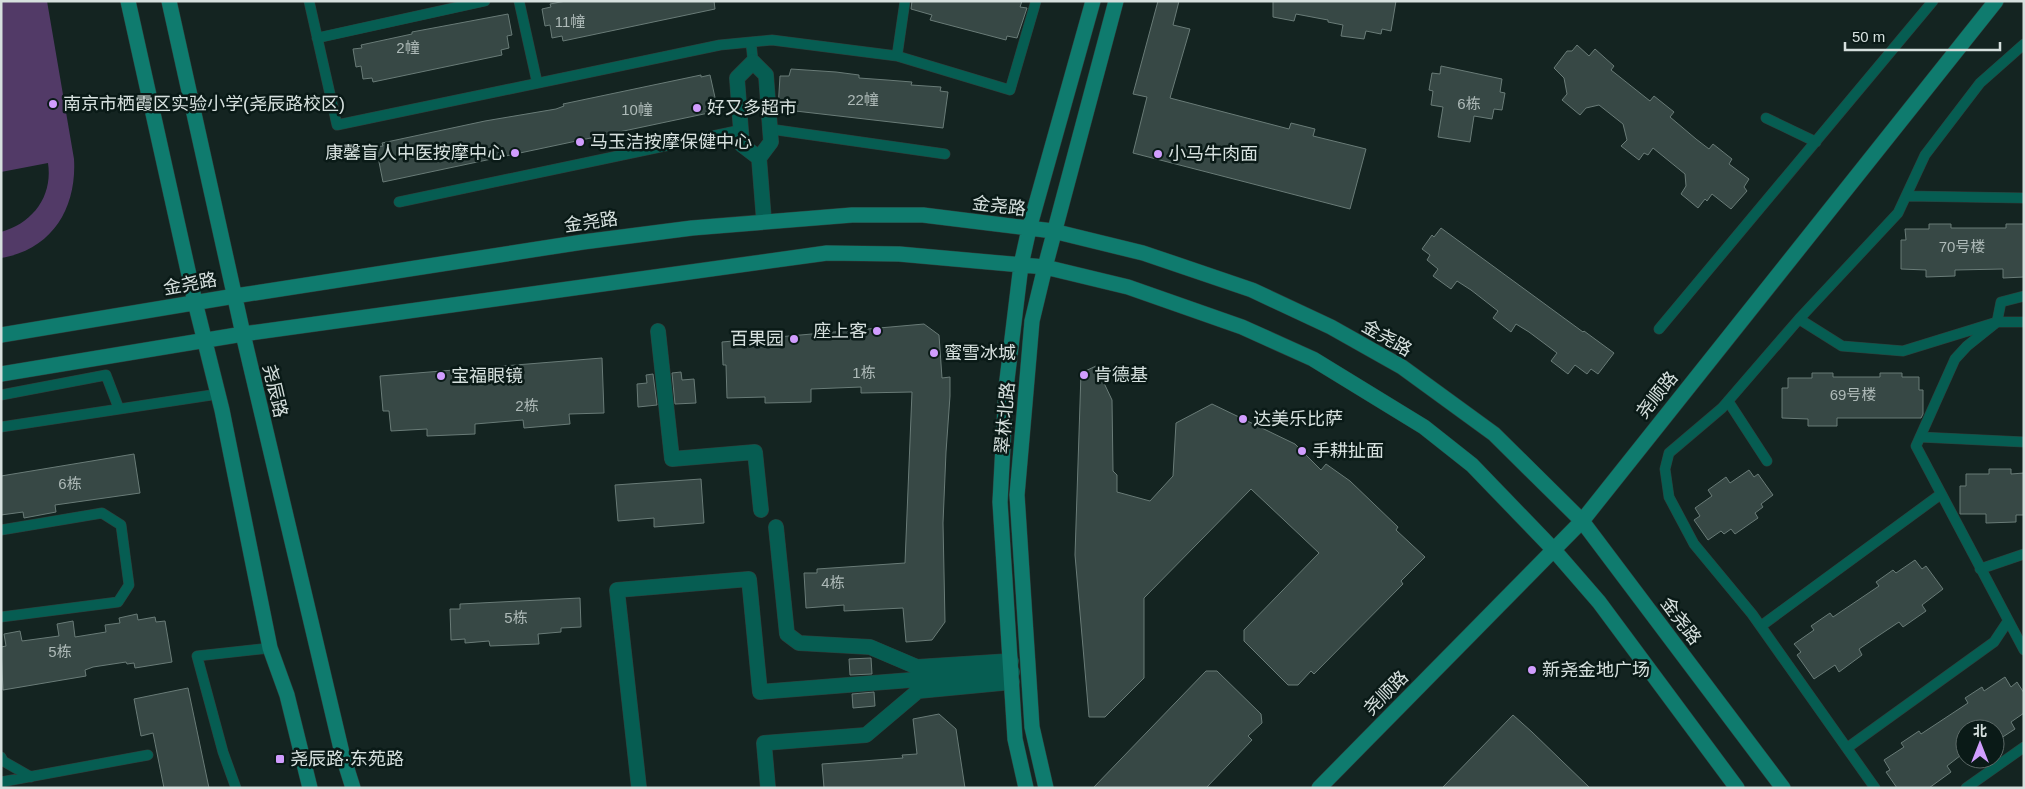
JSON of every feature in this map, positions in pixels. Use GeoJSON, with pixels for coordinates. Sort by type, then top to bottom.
{"type":"FeatureCollection","features":[{"type":"Feature","properties":{"kind":"main road"},"geometry":{"type":"LineString","coordinates":[[128,1],[195,302],[218,394],[270,648],[287,695],[310,788]]}},
{"type":"Feature","properties":{"kind":"main road","name":"尧辰路"},"geometry":{"type":"LineString","coordinates":[[169,1],[243,334],[342,753],[353,788]]}},
{"type":"Feature","properties":{"kind":"main road","name":"翠林北路"},"geometry":{"type":"LineString","coordinates":[[1026,788],[1015,739],[1000,502],[1006,388],[1021,265],[1029,228],[1093,1]]}},
{"type":"Feature","properties":{"kind":"main road","name":"翠林北路"},"geometry":{"type":"LineString","coordinates":[[1046,788],[1032,726],[1018,495],[1032,321],[1054,231],[1116,1]]}},
{"type":"Feature","properties":{"kind":"main road","name":"尧顺路"},"geometry":{"type":"LineString","coordinates":[[1319,788],[1582,521],[1991,3]]}},
{"type":"Feature","properties":{"kind":"main road","name":"金尧路"},"geometry":{"type":"LineString","coordinates":[[1,335],[195,302],[583,242],[764,221],[852,215],[923,215],[1054,231],[1143,253],[1243,287],[1332,327],[1402,368],[1494,434],[1582,521],[1783,788]]}},
{"type":"Feature","properties":{"kind":"main road"},"geometry":{"type":"LineString","coordinates":[[1,374],[243,334],[827,253],[899,254],[1045,267],[1128,287],[1242,327],[1313,358],[1424,427],[1465,460],[1553,549],[1599,602],[1737,788]]}},
{"type":"Feature","properties":{"kind":"street"},"geometry":{"type":"LineString","coordinates":[[759,158],[742,145],[737,78],[753,62],[766,76],[771,142],[759,158],[764,221]]}},
{"type":"Feature","properties":{"kind":"street"},"geometry":{"type":"LineString","coordinates":[[658,331],[672,459],[755,452],[761,510]]}},
{"type":"Feature","properties":{"kind":"street"},"geometry":{"type":"LineString","coordinates":[[776,527],[786,634],[799,643],[870,647],[917,667],[1012,672]]}},
{"type":"Feature","properties":{"kind":"street"},"geometry":{"type":"LineString","coordinates":[[639,788],[617,590],[749,579],[760,692],[1012,672]]}},
{"type":"Feature","properties":{"kind":"street"},"geometry":{"type":"LineString","coordinates":[[768,788],[764,743],[866,735],[918,692],[1012,672]]}},
{"type":"Feature","properties":{"kind":"lane"},"geometry":{"type":"LineString","coordinates":[[308,1],[337,125],[720,45],[772,40],[898,56],[1010,90],[1036,1]]}},
{"type":"Feature","properties":{"kind":"lane"},"geometry":{"type":"LineString","coordinates":[[317,38],[486,1]]}},
{"type":"Feature","properties":{"kind":"lane"},"geometry":{"type":"LineString","coordinates":[[519,1],[537,82]]}},
{"type":"Feature","properties":{"kind":"lane"},"geometry":{"type":"LineString","coordinates":[[898,56],[905,1]]}},
{"type":"Feature","properties":{"kind":"lane"},"geometry":{"type":"LineString","coordinates":[[1659,329],[1933,1]]}},
{"type":"Feature","properties":{"kind":"lane"},"geometry":{"type":"LineString","coordinates":[[751,42],[753,62]]}},
{"type":"Feature","properties":{"kind":"lane"},"geometry":{"type":"LineString","coordinates":[[1875,788],[1760,626],[1694,544],[1670,498],[1665,469],[1669,453],[1722,408],[1799,319],[1898,213],[1925,155],[1980,83],[2024,44]]}},
{"type":"Feature","properties":{"kind":"lane"},"geometry":{"type":"LineString","coordinates":[[1766,118],[1816,142]]}},
{"type":"Feature","properties":{"kind":"lane"},"geometry":{"type":"LineString","coordinates":[[770,129],[945,154]]}},
{"type":"Feature","properties":{"kind":"lane"},"geometry":{"type":"LineString","coordinates":[[399,202],[741,130]]}},
{"type":"Feature","properties":{"kind":"lane"},"geometry":{"type":"LineString","coordinates":[[1906,196],[2024,198]]}},
{"type":"Feature","properties":{"kind":"lane"},"geometry":{"type":"LineString","coordinates":[[2024,296],[2001,302],[1997,322],[1967,346],[1955,359],[1916,446],[2024,650]]}},
{"type":"Feature","properties":{"kind":"lane"},"geometry":{"type":"LineString","coordinates":[[1799,319],[1842,346],[1903,351],[1997,322],[2024,322]]}},
{"type":"Feature","properties":{"kind":"lane"},"geometry":{"type":"LineString","coordinates":[[1,394],[106,375],[119,409]]}},
{"type":"Feature","properties":{"kind":"lane"},"geometry":{"type":"LineString","coordinates":[[1,427],[218,394]]}},
{"type":"Feature","properties":{"kind":"lane"},"geometry":{"type":"LineString","coordinates":[[1728,401],[1767,461]]}},
{"type":"Feature","properties":{"kind":"lane"},"geometry":{"type":"LineString","coordinates":[[1920,437],[2024,442]]}},
{"type":"Feature","properties":{"kind":"lane"},"geometry":{"type":"LineString","coordinates":[[1760,626],[1941,494]]}},
{"type":"Feature","properties":{"kind":"lane"},"geometry":{"type":"LineString","coordinates":[[1,530],[102,513],[121,525],[129,585],[118,602],[1,617]]}},
{"type":"Feature","properties":{"kind":"lane"},"geometry":{"type":"LineString","coordinates":[[1980,569],[2024,554]]}},
{"type":"Feature","properties":{"kind":"lane"},"geometry":{"type":"LineString","coordinates":[[1846,748],[1994,642],[2008,621]]}},
{"type":"Feature","properties":{"kind":"lane"},"geometry":{"type":"LineString","coordinates":[[236,788],[197,656],[270,648]]}},
{"type":"Feature","properties":{"kind":"lane"},"geometry":{"type":"LineString","coordinates":[[1966,788],[2024,747]]}},
{"type":"Feature","properties":{"kind":"lane"},"geometry":{"type":"LineString","coordinates":[[1,782],[148,755]]}},
{"type":"Feature","properties":{"kind":"lane"},"geometry":{"type":"LineString","coordinates":[[1,757],[3,761],[31,777]]}},
{"type":"Feature","properties":{"kind":"shaded area"},"geometry":{"type":"Polygon","coordinates":[[[1,1],[47,1],[74,159],[74,177],[66,210],[58,224],[34,246],[1,258],[1,232],[23,222],[38,207],[44,197],[49,175],[48,163],[1,172],[1,1]]]}},
{"type":"Feature","properties":{"kind":"building"},"geometry":{"type":"Polygon","coordinates":[[[566,1],[714,1],[715,9],[563,41],[562,36],[552,38],[550,25],[545,26],[542,9],[551,7],[550,4],[566,1]]]}},
{"type":"Feature","properties":{"kind":"building"},"geometry":{"type":"Polygon","coordinates":[[[912,1],[1022,1],[1020,7],[1027,8],[1017,38],[1007,36],[1006,40],[930,20],[932,15],[911,9],[912,1]]]}},
{"type":"Feature","properties":{"kind":"building"},"geometry":{"type":"Polygon","coordinates":[[[1158,1],[1179,1],[1173,25],[1190,29],[1170,98],[1289,129],[1291,123],[1315,129],[1313,136],[1366,149],[1350,209],[1133,153],[1147,97],[1133,94],[1158,1]]]}},
{"type":"Feature","properties":{"kind":"building"},"geometry":{"type":"Polygon","coordinates":[[[1273,1],[1396,1],[1391,31],[1382,29],[1381,34],[1366,31],[1364,39],[1341,36],[1343,25],[1328,22],[1328,20],[1296,14],[1294,21],[1273,17],[1273,1]]]}},
{"type":"Feature","properties":{"kind":"building"},"geometry":{"type":"Polygon","coordinates":[[[508,14],[512,35],[507,36],[509,48],[501,50],[502,55],[373,82],[372,78],[363,79],[361,66],[356,67],[353,49],[362,48],[361,45],[412,34],[412,32],[508,14]]]}},
{"type":"Feature","properties":{"kind":"building"},"geometry":{"type":"Polygon","coordinates":[[[1577,45],[1589,56],[1595,49],[1614,66],[1611,70],[1650,101],[1654,96],[1674,112],[1670,117],[1696,139],[1709,149],[1713,144],[1732,159],[1729,164],[1749,179],[1744,187],[1747,191],[1731,209],[1712,194],[1698,208],[1681,194],[1686,186],[1685,174],[1653,148],[1648,155],[1644,153],[1639,160],[1621,146],[1627,140],[1623,124],[1599,105],[1586,108],[1580,115],[1562,100],[1567,94],[1564,78],[1554,68],[1567,51],[1572,51],[1577,45]]]}},
{"type":"Feature","properties":{"kind":"building"},"geometry":{"type":"Polygon","coordinates":[[[1441,66],[1502,79],[1500,92],[1505,93],[1502,110],[1494,109],[1492,119],[1474,116],[1470,142],[1438,137],[1443,107],[1431,105],[1433,91],[1429,90],[1432,73],[1440,74],[1441,66]]]}},
{"type":"Feature","properties":{"kind":"building"},"geometry":{"type":"Polygon","coordinates":[[[791,69],[836,72],[859,75],[859,78],[912,82],[911,85],[941,87],[940,91],[948,92],[943,128],[778,109],[780,76],[789,76],[791,69]]]}},
{"type":"Feature","properties":{"kind":"building"},"geometry":{"type":"Polygon","coordinates":[[[701,75],[701,77],[710,75],[718,111],[383,182],[376,147],[383,146],[382,143],[485,121],[556,109],[564,106],[563,104],[701,75]]]}},
{"type":"Feature","properties":{"kind":"building"},"geometry":{"type":"Polygon","coordinates":[[[1929,224],[1951,224],[1951,228],[2006,228],[2006,224],[2024,224],[2024,277],[2003,278],[2003,269],[1955,270],[1955,276],[1926,277],[1926,270],[1901,269],[1901,240],[1906,240],[1905,229],[1929,229],[1929,224]]]}},
{"type":"Feature","properties":{"kind":"building"},"geometry":{"type":"Polygon","coordinates":[[[1441,228],[1614,353],[1598,374],[1591,369],[1587,374],[1575,365],[1568,374],[1551,361],[1557,353],[1529,332],[1516,324],[1511,332],[1493,318],[1498,311],[1471,290],[1457,281],[1451,289],[1433,276],[1438,269],[1427,260],[1430,255],[1422,249],[1432,235],[1434,237],[1441,228]]]}},
{"type":"Feature","properties":{"kind":"building"},"geometry":{"type":"Polygon","coordinates":[[[924,324],[939,335],[942,378],[950,377],[943,523],[945,622],[932,640],[906,642],[903,608],[844,611],[844,605],[806,608],[804,573],[817,573],[817,569],[905,563],[912,392],[861,393],[861,387],[811,389],[811,402],[765,403],[765,397],[727,398],[726,365],[723,365],[722,342],[924,324]]]}},
{"type":"Feature","properties":{"kind":"building"},"geometry":{"type":"Polygon","coordinates":[[[602,358],[604,413],[569,414],[570,424],[524,428],[523,420],[475,424],[475,434],[427,436],[427,429],[391,431],[389,411],[383,411],[380,376],[602,358]]]}},
{"type":"Feature","properties":{"kind":"building"},"geometry":{"type":"Polygon","coordinates":[[[1096,366],[1112,400],[1113,471],[1117,475],[1117,492],[1150,501],[1173,476],[1176,423],[1212,404],[1295,444],[1321,470],[1326,464],[1350,481],[1398,527],[1396,530],[1425,557],[1401,581],[1403,584],[1314,674],[1311,671],[1298,685],[1288,685],[1244,641],[1244,630],[1319,553],[1251,489],[1144,598],[1144,678],[1105,717],[1089,717],[1075,555],[1081,373],[1096,366]]]}},
{"type":"Feature","properties":{"kind":"building"},"geometry":{"type":"Polygon","coordinates":[[[681,372],[682,380],[694,379],[696,403],[675,404],[672,373],[681,372]]]}},
{"type":"Feature","properties":{"kind":"building"},"geometry":{"type":"Polygon","coordinates":[[[1812,373],[1833,373],[1833,377],[1880,377],[1880,373],[1902,373],[1902,377],[1919,377],[1919,390],[1923,390],[1923,414],[1921,418],[1837,418],[1837,426],[1808,426],[1808,419],[1782,418],[1782,388],[1788,388],[1788,378],[1812,378],[1812,373]]]}},
{"type":"Feature","properties":{"kind":"building"},"geometry":{"type":"Polygon","coordinates":[[[653,374],[657,405],[638,407],[637,384],[647,383],[646,375],[653,374]]]}},
{"type":"Feature","properties":{"kind":"building"},"geometry":{"type":"Polygon","coordinates":[[[134,454],[140,493],[55,505],[56,512],[24,518],[23,512],[1,515],[1,476],[134,454]]]}},
{"type":"Feature","properties":{"kind":"building"},"geometry":{"type":"Polygon","coordinates":[[[1989,469],[2011,469],[2011,474],[2024,473],[2024,515],[2016,515],[2016,522],[1986,523],[1986,514],[1960,514],[1960,486],[1966,486],[1966,474],[1989,474],[1989,469]]]}},
{"type":"Feature","properties":{"kind":"building"},"geometry":{"type":"Polygon","coordinates":[[[1749,470],[1754,477],[1758,474],[1773,495],[1761,504],[1763,507],[1755,513],[1758,518],[1735,534],[1731,529],[1724,534],[1721,531],[1708,540],[1694,520],[1700,516],[1695,508],[1712,496],[1708,490],[1726,477],[1730,483],[1749,470]]]}},
{"type":"Feature","properties":{"kind":"building"},"geometry":{"type":"Polygon","coordinates":[[[701,479],[704,523],[654,527],[654,518],[618,521],[615,485],[701,479]]]}},
{"type":"Feature","properties":{"kind":"building"},"geometry":{"type":"Polygon","coordinates":[[[1915,560],[1922,569],[1926,566],[1943,589],[1922,605],[1926,611],[1903,627],[1899,622],[1859,649],[1862,655],[1839,672],[1835,665],[1814,679],[1797,655],[1801,652],[1794,644],[1814,630],[1811,626],[1830,613],[1833,617],[1879,586],[1876,582],[1893,570],[1896,573],[1915,560]]]}},
{"type":"Feature","properties":{"kind":"building"},"geometry":{"type":"Polygon","coordinates":[[[580,598],[581,627],[561,628],[561,632],[538,634],[539,644],[490,646],[489,641],[465,643],[465,639],[451,640],[450,609],[460,609],[460,604],[580,598]]]}},
{"type":"Feature","properties":{"kind":"building"},"geometry":{"type":"Polygon","coordinates":[[[137,614],[138,620],[155,617],[156,622],[165,621],[172,662],[135,668],[134,663],[127,664],[126,662],[93,667],[85,670],[86,676],[3,690],[1,647],[6,646],[4,634],[20,631],[22,641],[59,636],[57,624],[73,621],[75,637],[106,632],[105,625],[120,623],[119,618],[137,614]]]}},
{"type":"Feature","properties":{"kind":"building"},"geometry":{"type":"Polygon","coordinates":[[[871,658],[872,674],[850,675],[849,659],[871,658]]]}},
{"type":"Feature","properties":{"kind":"building"},"geometry":{"type":"Polygon","coordinates":[[[1206,671],[1217,671],[1261,714],[1262,723],[1248,736],[1252,740],[1206,788],[1093,788],[1206,671]]]}},
{"type":"Feature","properties":{"kind":"building"},"geometry":{"type":"Polygon","coordinates":[[[2005,677],[2011,687],[2017,682],[2024,693],[2024,713],[2011,722],[2015,729],[2005,736],[2005,719],[1955,719],[1955,760],[1947,766],[1951,772],[1929,788],[1897,788],[1886,772],[1890,770],[1884,760],[1904,747],[1901,743],[1919,731],[1921,734],[1968,703],[1965,698],[1982,687],[1984,691],[2005,677]]]}},
{"type":"Feature","properties":{"kind":"building"},"geometry":{"type":"Polygon","coordinates":[[[188,688],[209,788],[164,788],[153,733],[141,736],[134,699],[188,688]]]}},
{"type":"Feature","properties":{"kind":"building"},"geometry":{"type":"Polygon","coordinates":[[[874,692],[875,706],[853,708],[852,694],[874,692]]]}},
{"type":"Feature","properties":{"kind":"building"},"geometry":{"type":"Polygon","coordinates":[[[939,714],[956,729],[965,788],[824,788],[822,764],[903,758],[902,755],[917,754],[913,719],[939,714]]]}},
{"type":"Feature","properties":{"kind":"building"},"geometry":{"type":"Polygon","coordinates":[[[1513,715],[1532,732],[1590,788],[1442,788],[1513,715]]]}},
{"type":"Feature","properties":{"kind":"place","name":"南京市栖霞区实验小学(尧辰路校区)"},"geometry":{"type":"Point","coordinates":[53,104]}},
{"type":"Feature","properties":{"kind":"place","name":"好又多超市"},"geometry":{"type":"Point","coordinates":[697,108]}},
{"type":"Feature","properties":{"kind":"place","name":"马玉洁按摩保健中心"},"geometry":{"type":"Point","coordinates":[580,142]}},
{"type":"Feature","properties":{"kind":"place","name":"康馨盲人中医按摩中心"},"geometry":{"type":"Point","coordinates":[515,153]}},
{"type":"Feature","properties":{"kind":"place","name":"小马牛肉面"},"geometry":{"type":"Point","coordinates":[1158,154]}},
{"type":"Feature","properties":{"kind":"place","name":"座上客"},"geometry":{"type":"Point","coordinates":[877,331]}},
{"type":"Feature","properties":{"kind":"place","name":"百果园"},"geometry":{"type":"Point","coordinates":[794,339]}},
{"type":"Feature","properties":{"kind":"place","name":"蜜雪冰城"},"geometry":{"type":"Point","coordinates":[934,353]}},
{"type":"Feature","properties":{"kind":"place","name":"肯德基"},"geometry":{"type":"Point","coordinates":[1084,375]}},
{"type":"Feature","properties":{"kind":"place","name":"宝福眼镜"},"geometry":{"type":"Point","coordinates":[441,376]}},
{"type":"Feature","properties":{"kind":"place","name":"达美乐比萨"},"geometry":{"type":"Point","coordinates":[1243,419]}},
{"type":"Feature","properties":{"kind":"place","name":"手耕扯面"},"geometry":{"type":"Point","coordinates":[1302,451]}},
{"type":"Feature","properties":{"kind":"place","name":"新尧金地广场"},"geometry":{"type":"Point","coordinates":[1532,670]}},
{"type":"Feature","properties":{"kind":"place","name":"尧辰路·东苑路"},"geometry":{"type":"Point","coordinates":[280,759]}}]}
